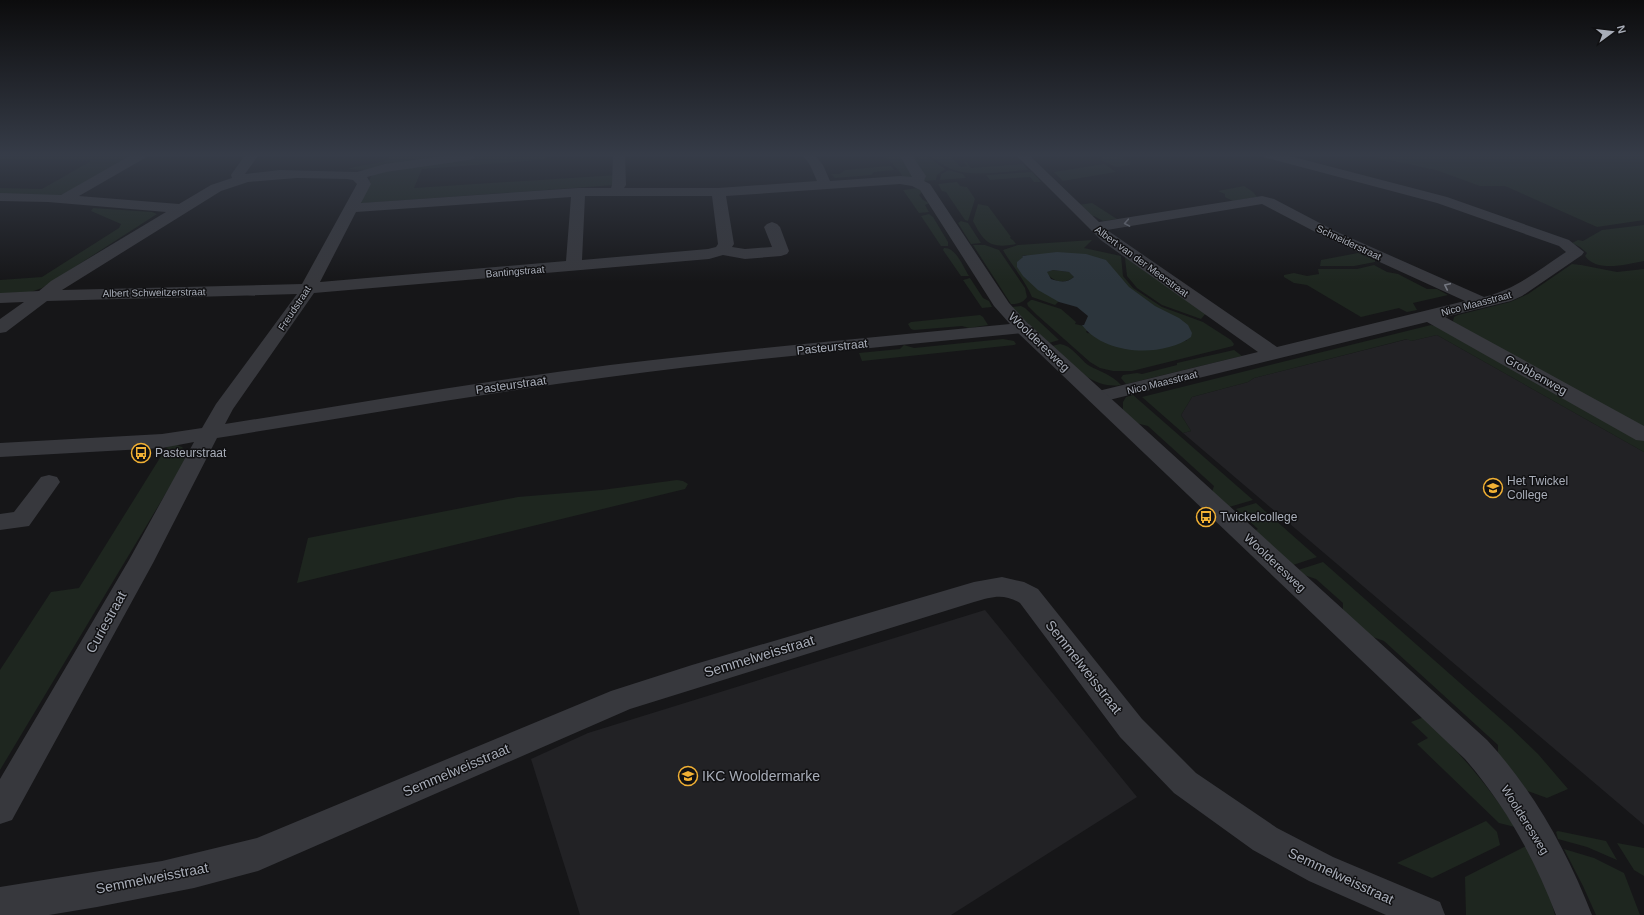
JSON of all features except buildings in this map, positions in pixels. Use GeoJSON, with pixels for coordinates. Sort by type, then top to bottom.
{"type":"FeatureCollection","features":[{"type":"Feature","properties":{"kind":"street"},"geometry":{"type":"LineString","coordinates":[[0,197],[182,209]]}},
{"type":"Feature","properties":{"kind":"street"},"geometry":{"type":"LineString","coordinates":[[62,200],[68,197]]}},
{"type":"Feature","properties":{"kind":"street"},"geometry":{"type":"LineString","coordinates":[[0,328],[57,285],[202,197]]}},
{"type":"Feature","properties":{"kind":"street","name":"Freudstraat"},"geometry":{"type":"LineString","coordinates":[[210,434],[223,408],[302,300],[357,197]]}},
{"type":"Feature","properties":{"kind":"street"},"geometry":{"type":"LineString","coordinates":[[350,208],[511,197]]}},
{"type":"Feature","properties":{"kind":"street"},"geometry":{"type":"LineString","coordinates":[[574,266],[578,197]]}},
{"type":"Feature","properties":{"kind":"street"},"geometry":{"type":"LineString","coordinates":[[719,197],[726,244],[722,250]]}},
{"type":"Feature","properties":{"kind":"street","name":"Woolderesweg"},"geometry":{"type":"LineString","coordinates":[[931,197],[1002,306],[1022,328],[1440,715],[1480,754],[1515,799],[1542,843],[1566,892],[1574,915]]}},
{"type":"Feature","properties":{"kind":"street","name":"Albert van der Meerstraat"},"geometry":{"type":"LineString","coordinates":[[1064,197],[1107,238],[1274,354]]}},
{"type":"Feature","properties":{"kind":"street","name":"Nico Maasstraat"},"geometry":{"type":"LineString","coordinates":[[1097,397],[1505,297],[1516,292],[1576,252],[1564,243],[1430,197]]}},
{"type":"Feature","properties":{"kind":"street","name":"Schneiderstraat"},"geometry":{"type":"LineString","coordinates":[[1094,227],[1115,225],[1262,200],[1269,202],[1330,234],[1482,303]]}},
{"type":"Feature","properties":{"kind":"street","name":"Bantingstraat"},"geometry":{"type":"LineString","coordinates":[[308,288],[709,254],[722,250],[745,254],[781,251],[772,227]]}},
{"type":"Feature","properties":{"kind":"street","name":"Albert Schweitzerstraat"},"geometry":{"type":"LineString","coordinates":[[0,298],[308,288]]}},
{"type":"Feature","properties":{"kind":"street","name":"Grobbenweg"},"geometry":{"type":"LineString","coordinates":[[1428,315],[1644,435]]}},
{"type":"Feature","properties":{"kind":"street","name":"Pasteurstraat"},"geometry":{"type":"LineString","coordinates":[[0,450],[162,441],[469,391],[609,370],[1022,328]]}},
{"type":"Feature","properties":{"kind":"street","name":"Curiestraat"},"geometry":{"type":"LineString","coordinates":[[0,809],[140,562],[210,434]]}},
{"type":"Feature","properties":{"kind":"street"},"geometry":{"type":"LineString","coordinates":[[0,522],[21,520],[49,482]]}},
{"type":"Feature","properties":{"kind":"street","name":"Semmelweisstraat"},"geometry":{"type":"LineString","coordinates":[[0,905],[179,875],[258,854],[621,700],[698,675],[974,592],[997,586],[1007,586],[1017,588],[1029,596],[1131,728],[1185,783],[1264,839],[1321,869],[1427,915]]}},
{"type":"Feature","properties":{"kind":"shaded area"},"geometry":{"type":"Polygon","coordinates":[[[362,197],[452,197],[365,203],[362,203],[360,200],[362,197]]]}},
{"type":"Feature","properties":{"kind":"shaded area"},"geometry":{"type":"Polygon","coordinates":[[[908,197],[920,197],[929,203],[925,205],[929,212],[919,213],[908,197]]]}},
{"type":"Feature","properties":{"kind":"shaded area"},"geometry":{"type":"Polygon","coordinates":[[[949,197],[973,197],[975,199],[968,221],[965,220],[949,197]]]}},
{"type":"Feature","properties":{"kind":"shaded area"},"geometry":{"type":"Polygon","coordinates":[[[1225,197],[1257,197],[1257,197],[1233,201],[1225,197]]]}},
{"type":"Feature","properties":{"kind":"shaded area"},"geometry":{"type":"Polygon","coordinates":[[[1529,197],[1644,197],[1644,220],[1597,227],[1529,197]]]}},
{"type":"Feature","properties":{"kind":"shaded area"},"geometry":{"type":"Polygon","coordinates":[[[1092,203],[1117,219],[1103,221],[1094,216],[1089,216],[1078,205],[1092,203]]]}},
{"type":"Feature","properties":{"kind":"shaded area"},"geometry":{"type":"Polygon","coordinates":[[[978,204],[988,206],[1016,244],[1000,246],[994,245],[989,243],[981,235],[973,221],[978,204]]]}},
{"type":"Feature","properties":{"kind":"shaded area"},"geometry":{"type":"Polygon","coordinates":[[[93,208],[152,212],[157,214],[42,288],[28,293],[0,296],[0,280],[42,277],[119,228],[121,224],[91,211],[93,208]]]}},
{"type":"Feature","properties":{"kind":"shaded area"},"geometry":{"type":"Polygon","coordinates":[[[929,214],[933,217],[948,242],[948,246],[941,246],[921,216],[929,214]]]}},
{"type":"Feature","properties":{"kind":"shaded area"},"geometry":{"type":"Polygon","coordinates":[[[961,221],[968,223],[981,243],[971,244],[958,223],[961,221]]]}},
{"type":"Feature","properties":{"kind":"shaded area"},"geometry":{"type":"Polygon","coordinates":[[[1644,225],[1644,261],[1604,266],[1590,261],[1585,256],[1587,253],[1572,243],[1578,240],[1583,241],[1602,230],[1644,225]]]}},
{"type":"Feature","properties":{"kind":"shaded area"},"geometry":{"type":"Polygon","coordinates":[[[1092,240],[1084,248],[1121,256],[1123,276],[1133,288],[1162,307],[1203,322],[1231,340],[1234,344],[1233,346],[1132,371],[1113,371],[1100,368],[1090,362],[1037,315],[1027,303],[1033,300],[1061,309],[1076,322],[1075,324],[1084,326],[1089,331],[1086,331],[1087,333],[1187,341],[1158,309],[1133,293],[1025,255],[1022,256],[1023,257],[1017,263],[1018,268],[1059,301],[1055,305],[1032,297],[1003,250],[1018,245],[1092,240]]]}},
{"type":"Feature","properties":{"kind":"shaded area"},"geometry":{"type":"Polygon","coordinates":[[[973,245],[985,245],[999,250],[1025,288],[1027,297],[1024,301],[1011,304],[973,245]]]}},
{"type":"Feature","properties":{"kind":"shaded area"},"geometry":{"type":"Polygon","coordinates":[[[944,248],[956,254],[969,276],[961,276],[943,250],[944,248]]]}},
{"type":"Feature","properties":{"kind":"shaded area"},"geometry":{"type":"Polygon","coordinates":[[[1057,252],[1086,254],[1106,260],[1129,287],[1155,306],[1179,318],[1188,325],[1192,333],[1191,337],[1179,344],[1150,350],[1119,348],[1104,342],[1092,335],[1082,325],[1084,325],[1088,316],[1077,307],[1059,302],[1038,290],[1023,276],[1017,267],[1017,262],[1023,257],[1022,256],[1057,252]],[[1053,270],[1047,272],[1051,279],[1063,281],[1074,277],[1069,272],[1053,270]]]}},
{"type":"Feature","properties":{"kind":"shaded area"},"geometry":{"type":"Polygon","coordinates":[[[1358,253],[1375,260],[1375,262],[1354,266],[1320,266],[1321,260],[1358,253]]]}},
{"type":"Feature","properties":{"kind":"shaded area"},"geometry":{"type":"Polygon","coordinates":[[[1128,257],[1207,312],[1201,319],[1162,305],[1137,288],[1127,276],[1125,258],[1128,257]]]}},
{"type":"Feature","properties":{"kind":"shaded area"},"geometry":{"type":"Polygon","coordinates":[[[1572,264],[1617,272],[1644,269],[1644,430],[1455,325],[1453,321],[1454,317],[1458,315],[1510,302],[1528,294],[1572,264]]]}},
{"type":"Feature","properties":{"kind":"shaded area"},"geometry":{"type":"Polygon","coordinates":[[[1374,265],[1387,272],[1398,274],[1427,289],[1437,289],[1448,295],[1413,303],[1417,310],[1407,312],[1399,308],[1361,317],[1307,285],[1294,283],[1284,277],[1284,275],[1294,273],[1307,276],[1319,274],[1318,269],[1357,269],[1374,265]]]}},
{"type":"Feature","properties":{"kind":"shaded area"},"geometry":{"type":"Polygon","coordinates":[[[1053,270],[1069,272],[1074,277],[1063,282],[1055,280],[1046,272],[1053,270]]]}},
{"type":"Feature","properties":{"kind":"shaded area"},"geometry":{"type":"Polygon","coordinates":[[[970,278],[983,298],[989,301],[992,307],[982,308],[963,280],[970,278]]]}},
{"type":"Feature","properties":{"kind":"shaded area"},"geometry":{"type":"Polygon","coordinates":[[[1021,306],[1059,340],[1049,343],[1020,317],[1012,307],[1021,306]]]}},
{"type":"Feature","properties":{"kind":"shaded area"},"geometry":{"type":"Polygon","coordinates":[[[980,315],[988,325],[969,328],[962,326],[914,330],[911,329],[908,324],[911,322],[980,315]]]}},
{"type":"Feature","properties":{"kind":"shaded area"},"geometry":{"type":"Polygon","coordinates":[[[1431,325],[1442,328],[1644,440],[1644,452],[1437,335],[1411,341],[1407,339],[1254,378],[1248,382],[1192,397],[1181,415],[1191,431],[1183,433],[1142,397],[1431,325]]]}},
{"type":"Feature","properties":{"kind":"shaded area"},"geometry":{"type":"Polygon","coordinates":[[[1437,335],[1644,452],[1644,825],[1183,433],[1191,431],[1181,415],[1192,397],[1248,382],[1254,378],[1408,339],[1411,341],[1437,335]]]}},
{"type":"Feature","properties":{"kind":"shaded area"},"geometry":{"type":"Polygon","coordinates":[[[1003,339],[1014,341],[1016,344],[862,361],[859,353],[900,349],[904,345],[914,348],[1003,339]]]}},
{"type":"Feature","properties":{"kind":"shaded area"},"geometry":{"type":"Polygon","coordinates":[[[1060,344],[1068,347],[1088,365],[1109,376],[1121,385],[1100,383],[1083,374],[1052,346],[1060,344]]]}},
{"type":"Feature","properties":{"kind":"shaded area"},"geometry":{"type":"Polygon","coordinates":[[[1234,350],[1242,356],[1126,384],[1121,378],[1123,375],[1137,373],[1142,374],[1177,365],[1177,363],[1234,350]]]}},
{"type":"Feature","properties":{"kind":"shaded area"},"geometry":{"type":"Polygon","coordinates":[[[1133,395],[1253,500],[1229,507],[1212,492],[1214,486],[1148,426],[1136,423],[1123,410],[1123,402],[1126,397],[1133,395]]]}},
{"type":"Feature","properties":{"kind":"shaded area"},"geometry":{"type":"Polygon","coordinates":[[[174,444],[182,447],[186,452],[187,458],[0,770],[0,670],[51,592],[79,588],[168,445],[174,444]]]}},
{"type":"Feature","properties":{"kind":"shaded area"},"geometry":{"type":"Polygon","coordinates":[[[677,480],[688,484],[685,489],[297,583],[308,538],[518,497],[602,490],[677,480]]]}},
{"type":"Feature","properties":{"kind":"shaded area"},"geometry":{"type":"Polygon","coordinates":[[[1256,503],[1317,557],[1293,565],[1254,531],[1258,529],[1236,509],[1256,503]]]}},
{"type":"Feature","properties":{"kind":"shaded area"},"geometry":{"type":"Polygon","coordinates":[[[1323,562],[1511,728],[1538,754],[1568,789],[1547,798],[1525,790],[1498,755],[1498,745],[1384,641],[1370,636],[1343,611],[1343,603],[1316,579],[1304,575],[1298,570],[1323,562]]]}},
{"type":"Feature","properties":{"kind":"shaded area"},"geometry":{"type":"Polygon","coordinates":[[[985,610],[1137,797],[951,915],[580,915],[531,759],[588,733],[985,610]]]}},
{"type":"Feature","properties":{"kind":"shaded area"},"geometry":{"type":"Polygon","coordinates":[[[1424,717],[1472,769],[1515,827],[1499,823],[1417,744],[1428,738],[1411,722],[1424,717]]]}},
{"type":"Feature","properties":{"kind":"shaded area"},"geometry":{"type":"Polygon","coordinates":[[[1486,821],[1497,832],[1500,845],[1432,878],[1397,863],[1486,821]]]}},
{"type":"Feature","properties":{"kind":"shaded area"},"geometry":{"type":"Polygon","coordinates":[[[1558,831],[1606,841],[1617,860],[1587,847],[1558,839],[1556,832],[1558,831]]]}},
{"type":"Feature","properties":{"kind":"shaded area"},"geometry":{"type":"Polygon","coordinates":[[[1617,843],[1644,848],[1644,876],[1634,870],[1617,843]]]}},
{"type":"Feature","properties":{"kind":"shaded area"},"geometry":{"type":"Polygon","coordinates":[[[1526,846],[1549,894],[1555,915],[1466,915],[1465,877],[1526,846]]]}},
{"type":"Feature","properties":{"kind":"shaded area"},"geometry":{"type":"Polygon","coordinates":[[[1564,849],[1594,858],[1624,873],[1640,915],[1596,915],[1564,849]]]}},
{"type":"Feature","properties":{"kind":"place","name":"Pasteurstraat"},"geometry":{"type":"Point","coordinates":[141,453]}},
{"type":"Feature","properties":{"kind":"place","name":"Het Twickel College"},"geometry":{"type":"Point","coordinates":[1493,488]}},
{"type":"Feature","properties":{"kind":"place","name":"Twickelcollege"},"geometry":{"type":"Point","coordinates":[1206,517]}},
{"type":"Feature","properties":{"kind":"place","name":"IKC Wooldermarke"},"geometry":{"type":"Point","coordinates":[688,776]}}]}
